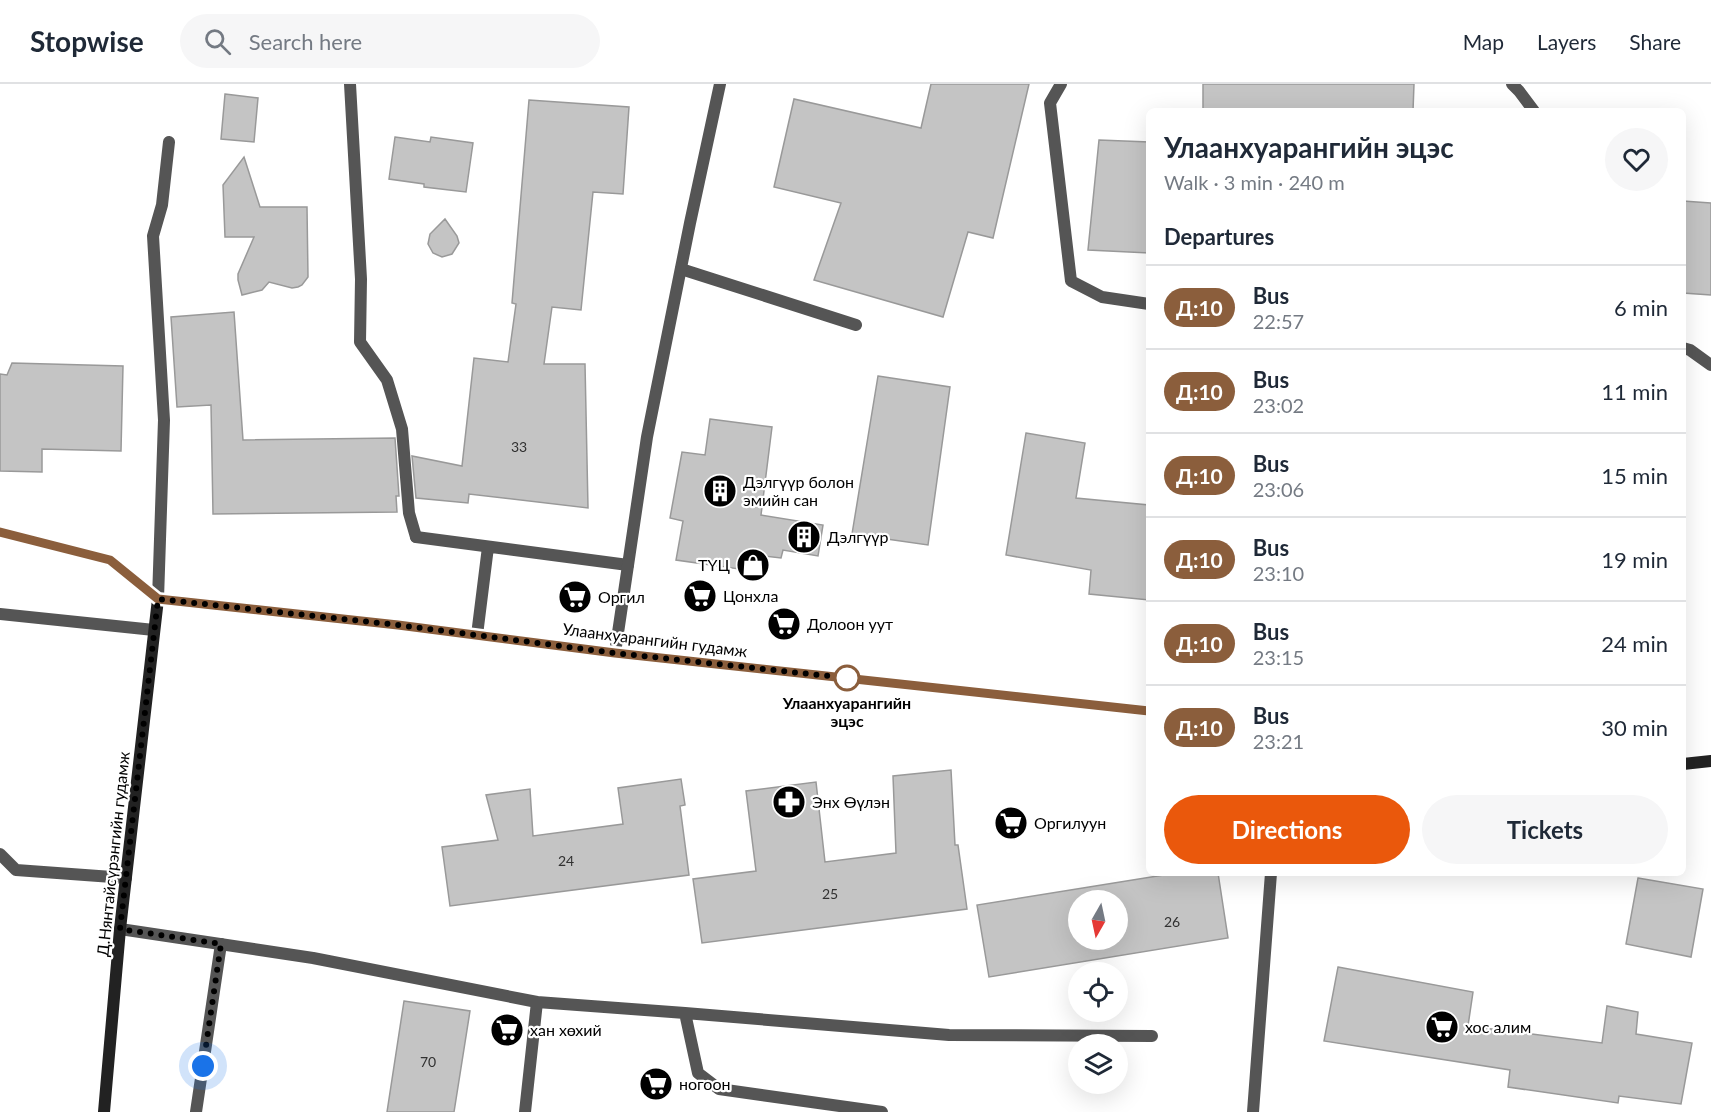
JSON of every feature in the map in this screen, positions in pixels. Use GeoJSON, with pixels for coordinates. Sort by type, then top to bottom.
{"type":"FeatureCollection","features":[{"type":"Feature","properties":{"kind":"main road","name":"Д.Нянтайсүрэнгийн гудамж"},"geometry":{"type":"LineString","coordinates":[[104,1112],[120,929],[158,599]]}},
{"type":"Feature","properties":{"kind":"main road","name":"Улаанхуарангийн гудамж"},"geometry":{"type":"LineString","coordinates":[[158,599],[615,653],[1146,711]]}},
{"type":"Feature","properties":{"kind":"main road"},"geometry":{"type":"LineString","coordinates":[[1686,764],[1711,760]]}},
{"type":"Feature","properties":{"kind":"street"},"geometry":{"type":"LineString","coordinates":[[350,84],[361,279],[360,342],[387,380],[402,429],[409,513],[416,537],[628,565]]}},
{"type":"Feature","properties":{"kind":"street"},"geometry":{"type":"LineString","coordinates":[[615,653],[647,437],[720,84]]}},
{"type":"Feature","properties":{"kind":"street"},"geometry":{"type":"LineString","coordinates":[[1062,84],[1050,103],[1071,281],[1102,297],[1146,304]]}},
{"type":"Feature","properties":{"kind":"street"},"geometry":{"type":"LineString","coordinates":[[1512,84],[1532,108]]}},
{"type":"Feature","properties":{"kind":"street"},"geometry":{"type":"LineString","coordinates":[[158,599],[164,420],[153,236],[162,205],[169,142]]}},
{"type":"Feature","properties":{"kind":"street"},"geometry":{"type":"LineString","coordinates":[[681,269],[856,325]]}},
{"type":"Feature","properties":{"kind":"street"},"geometry":{"type":"LineString","coordinates":[[1686,349],[1711,365]]}},
{"type":"Feature","properties":{"kind":"street"},"geometry":{"type":"LineString","coordinates":[[0,532],[110,560],[158,599]]}},
{"type":"Feature","properties":{"kind":"street"},"geometry":{"type":"LineString","coordinates":[[477,635],[488,546]]}},
{"type":"Feature","properties":{"kind":"street"},"geometry":{"type":"LineString","coordinates":[[0,614],[154,630]]}},
{"type":"Feature","properties":{"kind":"street"},"geometry":{"type":"LineString","coordinates":[[0,854],[16,870],[126,878]]}},
{"type":"Feature","properties":{"kind":"street"},"geometry":{"type":"LineString","coordinates":[[1253,1112],[1271,876]]}},
{"type":"Feature","properties":{"kind":"street"},"geometry":{"type":"LineString","coordinates":[[120,929],[313,958],[537,1002],[950,1035],[1152,1036]]}},
{"type":"Feature","properties":{"kind":"street"},"geometry":{"type":"LineString","coordinates":[[196,1112],[221,944]]}},
{"type":"Feature","properties":{"kind":"street"},"geometry":{"type":"LineString","coordinates":[[525,1112],[537,1002]]}},
{"type":"Feature","properties":{"kind":"street"},"geometry":{"type":"LineString","coordinates":[[686,1013],[698,1073],[719,1089],[882,1112]]}},
{"type":"Feature","properties":{"kind":"building"},"geometry":{"type":"Polygon","coordinates":[[[931,84],[1029,84],[993,238],[968,232],[943,317],[814,280],[841,203],[774,187],[794,99],[921,128],[931,84]]]}},
{"type":"Feature","properties":{"kind":"building"},"geometry":{"type":"Polygon","coordinates":[[[1203,84],[1414,84],[1413,108],[1203,108],[1203,84]]]}},
{"type":"Feature","properties":{"kind":"building"},"geometry":{"type":"Polygon","coordinates":[[[225,94],[258,98],[254,142],[221,139],[225,94]]]}},
{"type":"Feature","properties":{"kind":"building"},"geometry":{"type":"Polygon","coordinates":[[[529,100],[629,107],[623,194],[593,192],[581,310],[552,307],[544,364],[585,364],[588,508],[469,494],[468,503],[416,498],[412,456],[462,466],[474,358],[508,362],[516,304],[512,303],[529,100]]]}},
{"type":"Feature","properties":{"kind":"building"},"geometry":{"type":"Polygon","coordinates":[[[395,137],[430,142],[431,137],[473,143],[466,192],[424,187],[424,184],[389,179],[395,137]]]}},
{"type":"Feature","properties":{"kind":"building"},"geometry":{"type":"Polygon","coordinates":[[[1099,140],[1146,142],[1146,253],[1088,250],[1099,140]]]}},
{"type":"Feature","properties":{"kind":"building"},"geometry":{"type":"Polygon","coordinates":[[[244,157],[260,207],[307,207],[308,277],[298,287],[292,288],[269,282],[262,290],[242,295],[238,274],[254,237],[225,237],[223,185],[244,157]]]}},
{"type":"Feature","properties":{"kind":"building"},"geometry":{"type":"Polygon","coordinates":[[[1686,201],[1711,203],[1711,295],[1686,293],[1686,201]]]}},
{"type":"Feature","properties":{"kind":"building"},"geometry":{"type":"Polygon","coordinates":[[[445,219],[459,243],[452,254],[442,257],[433,253],[428,244],[430,234],[445,219]]]}},
{"type":"Feature","properties":{"kind":"building"},"geometry":{"type":"Polygon","coordinates":[[[234,312],[243,440],[395,438],[399,496],[396,496],[397,512],[213,514],[211,405],[177,407],[171,317],[234,312]]]}},
{"type":"Feature","properties":{"kind":"building"},"geometry":{"type":"Polygon","coordinates":[[[12,363],[123,366],[121,451],[42,449],[42,472],[0,471],[0,374],[7,375],[12,363]]]}},
{"type":"Feature","properties":{"kind":"building"},"geometry":{"type":"Polygon","coordinates":[[[878,376],[950,387],[928,545],[852,534],[878,376]]]}},
{"type":"Feature","properties":{"kind":"building","name":"Дэлгүүр болон эмийн сан"},"geometry":{"type":"Polygon","coordinates":[[[710,419],[772,427],[761,515],[823,525],[818,556],[783,550],[781,558],[748,554],[746,570],[676,560],[683,521],[670,518],[682,452],[705,455],[710,419]]]}},
{"type":"Feature","properties":{"kind":"building"},"geometry":{"type":"Polygon","coordinates":[[[1026,433],[1085,443],[1076,498],[1146,505],[1146,600],[1089,594],[1091,570],[1006,555],[1026,433]]]}},
{"type":"Feature","properties":{"kind":"building"},"geometry":{"type":"Polygon","coordinates":[[[951,770],[955,845],[958,845],[967,909],[702,943],[693,879],[756,871],[746,791],[816,782],[825,862],[896,853],[893,776],[951,770]]]}},
{"type":"Feature","properties":{"kind":"building"},"geometry":{"type":"Polygon","coordinates":[[[681,779],[685,805],[680,806],[689,875],[450,906],[442,847],[498,840],[486,795],[530,789],[533,836],[623,824],[618,788],[681,779]]]}},
{"type":"Feature","properties":{"kind":"building"},"geometry":{"type":"Polygon","coordinates":[[[1157,876],[1218,876],[1228,938],[1081,962],[1068,962],[1068,964],[989,977],[977,905],[1068,890],[1068,950],[1128,950],[1128,890],[1070,890],[1157,876]]]}},
{"type":"Feature","properties":{"kind":"building"},"geometry":{"type":"Polygon","coordinates":[[[1638,878],[1703,889],[1691,957],[1626,944],[1638,878]]]}},
{"type":"Feature","properties":{"kind":"building"},"geometry":{"type":"Polygon","coordinates":[[[1338,967],[1473,992],[1468,1026],[1602,1043],[1607,1006],[1638,1012],[1636,1034],[1692,1043],[1681,1104],[1619,1096],[1618,1103],[1508,1087],[1510,1070],[1324,1041],[1338,967]]]}},
{"type":"Feature","properties":{"kind":"building"},"geometry":{"type":"Polygon","coordinates":[[[404,1001],[470,1011],[454,1112],[387,1112],[404,1001]]]}},
{"type":"Feature","properties":{"kind":"bus line","name":"Д:10"},"geometry":{"type":"LineString","coordinates":[[0,532],[110,560],[158,599],[398,625],[615,653],[1146,711]]}},
{"type":"Feature","properties":{"kind":"place","name":"Дэлгүүр болон эмийн сан"},"geometry":{"type":"Point","coordinates":[720,491]}},
{"type":"Feature","properties":{"kind":"place","name":"Дэлгүүр"},"geometry":{"type":"Point","coordinates":[804,537]}},
{"type":"Feature","properties":{"kind":"place","name":"ТҮЦ"},"geometry":{"type":"Point","coordinates":[753,565]}},
{"type":"Feature","properties":{"kind":"place","name":"Цонхла"},"geometry":{"type":"Point","coordinates":[700,596]}},
{"type":"Feature","properties":{"kind":"place","name":"Оргил"},"geometry":{"type":"Point","coordinates":[575,597]}},
{"type":"Feature","properties":{"kind":"place","name":"Долоон уут"},"geometry":{"type":"Point","coordinates":[784,624]}},
{"type":"Feature","properties":{"kind":"place","name":"Улаанхуарангийн эцэс"},"geometry":{"type":"Point","coordinates":[847,678]}},
{"type":"Feature","properties":{"kind":"place","name":"Энх Өүлэн"},"geometry":{"type":"Point","coordinates":[789,802]}},
{"type":"Feature","properties":{"kind":"place","name":"Оргилуун"},"geometry":{"type":"Point","coordinates":[1011,823]}},
{"type":"Feature","properties":{"kind":"place","name":"хос алим"},"geometry":{"type":"Point","coordinates":[1442,1027]}},
{"type":"Feature","properties":{"kind":"place","name":"хан хөхий"},"geometry":{"type":"Point","coordinates":[507,1030]}},
{"type":"Feature","properties":{"kind":"place","name":"ногоон"},"geometry":{"type":"Point","coordinates":[656,1084]}},
{"type":"Feature","properties":{"kind":"route"},"geometry":{"type":"LineString","coordinates":[[203,1066],[221,944],[120,929],[158,599],[847,678]]}}]}
